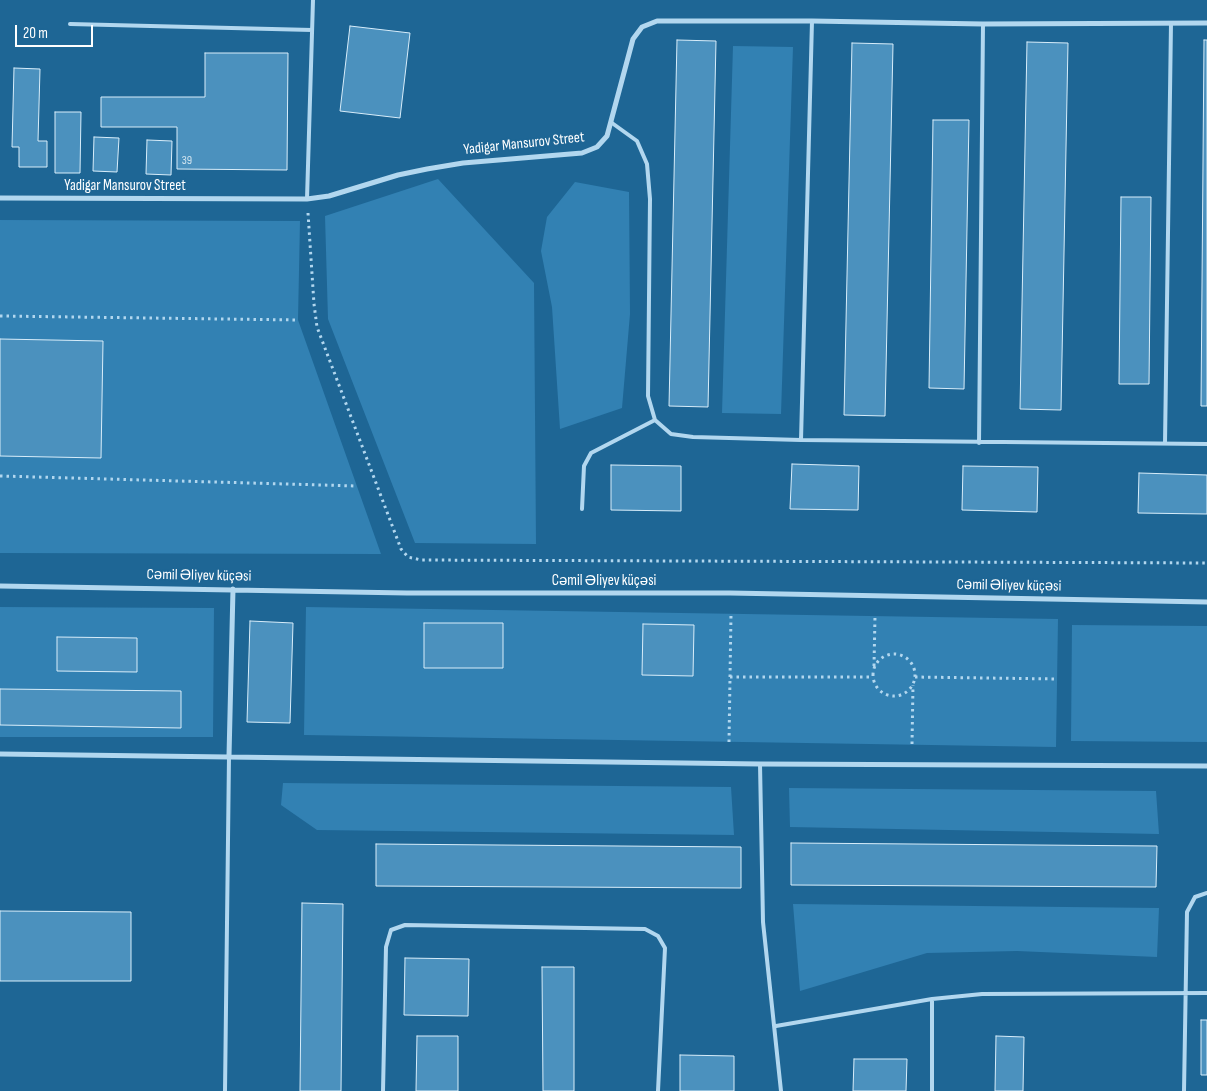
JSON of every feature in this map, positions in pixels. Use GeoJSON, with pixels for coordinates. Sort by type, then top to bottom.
{"type":"FeatureCollection","features":[{"type":"Feature","properties":{"kind":"street","name":"Yadigar Mansurov Street"},"geometry":{"type":"LineString","coordinates":[[0,198],[307,199],[329,196],[398,175],[463,163],[582,153],[597,147],[608,136],[633,39],[642,27],[657,21],[812,20],[983,24],[1207,23]]}},
{"type":"Feature","properties":{"kind":"street","name":"Cəmil Əliyev küçəsi"},"geometry":{"type":"LineString","coordinates":[[0,586],[407,593],[740,594],[1207,602]]}},
{"type":"Feature","properties":{"kind":"street"},"geometry":{"type":"LineString","coordinates":[[229,756],[233,589]]}},
{"type":"Feature","properties":{"kind":"street"},"geometry":{"type":"LineString","coordinates":[[0,754],[760,764],[1207,766]]}},
{"type":"Feature","properties":{"kind":"lane"},"geometry":{"type":"LineString","coordinates":[[307,199],[312,0]]}},
{"type":"Feature","properties":{"kind":"lane"},"geometry":{"type":"LineString","coordinates":[[801,440],[812,20]]}},
{"type":"Feature","properties":{"kind":"lane"},"geometry":{"type":"LineString","coordinates":[[1164,443],[1171,23]]}},
{"type":"Feature","properties":{"kind":"lane"},"geometry":{"type":"LineString","coordinates":[[70,24],[312,30]]}},
{"type":"Feature","properties":{"kind":"lane"},"geometry":{"type":"LineString","coordinates":[[979,443],[983,24]]}},
{"type":"Feature","properties":{"kind":"lane"},"geometry":{"type":"LineString","coordinates":[[612,123],[637,141],[647,164],[650,199],[648,396],[655,420],[671,434],[693,437],[801,440],[1207,444]]}},
{"type":"Feature","properties":{"kind":"lane"},"geometry":{"type":"LineString","coordinates":[[582,509],[584,466],[591,453],[655,420]]}},
{"type":"Feature","properties":{"kind":"lane"},"geometry":{"type":"LineString","coordinates":[[225,1091],[229,756]]}},
{"type":"Feature","properties":{"kind":"lane"},"geometry":{"type":"LineString","coordinates":[[760,764],[763,922],[776,1026],[781,1091]]}},
{"type":"Feature","properties":{"kind":"lane"},"geometry":{"type":"LineString","coordinates":[[1184,1091],[1187,912],[1195,897],[1207,893]]}},
{"type":"Feature","properties":{"kind":"lane"},"geometry":{"type":"LineString","coordinates":[[383,1091],[386,946],[391,930],[405,925],[645,929],[658,936],[665,948],[658,1091]]}},
{"type":"Feature","properties":{"kind":"lane"},"geometry":{"type":"LineString","coordinates":[[776,1026],[932,999],[982,994],[1207,993]]}},
{"type":"Feature","properties":{"kind":"lane"},"geometry":{"type":"LineString","coordinates":[[932,999],[932,1091]]}},
{"type":"Feature","properties":{"kind":"path"},"geometry":{"type":"LineString","coordinates":[[307,199],[314,304],[318,328],[401,549],[408,557],[431,560],[1207,563]]}},
{"type":"Feature","properties":{"kind":"path"},"geometry":{"type":"LineString","coordinates":[[0,316],[298,320]]}},
{"type":"Feature","properties":{"kind":"path"},"geometry":{"type":"LineString","coordinates":[[0,476],[357,486]]}},
{"type":"Feature","properties":{"kind":"path"},"geometry":{"type":"LineString","coordinates":[[729,742],[731,614]]}},
{"type":"Feature","properties":{"kind":"path"},"geometry":{"type":"LineString","coordinates":[[875,616],[873,677],[880,691],[886,695],[902,695],[913,685]]}},
{"type":"Feature","properties":{"kind":"path"},"geometry":{"type":"LineString","coordinates":[[874,669],[884,657],[898,654],[911,663],[915,677],[913,685],[912,744]]}},
{"type":"Feature","properties":{"kind":"path"},"geometry":{"type":"LineString","coordinates":[[730,677],[873,677]]}},
{"type":"Feature","properties":{"kind":"path"},"geometry":{"type":"LineString","coordinates":[[915,677],[1057,679]]}},
{"type":"Feature","properties":{"kind":"shaded area"},"geometry":{"type":"Polygon","coordinates":[[[733,46],[793,47],[781,414],[722,413],[733,46]]]}},
{"type":"Feature","properties":{"kind":"shaded area"},"geometry":{"type":"Polygon","coordinates":[[[438,179],[534,283],[536,544],[415,543],[328,319],[325,216],[438,179]]]}},
{"type":"Feature","properties":{"kind":"shaded area"},"geometry":{"type":"Polygon","coordinates":[[[575,182],[629,192],[630,314],[622,408],[560,429],[552,307],[541,251],[547,217],[575,182]]]}},
{"type":"Feature","properties":{"kind":"shaded area"},"geometry":{"type":"Polygon","coordinates":[[[0,220],[300,221],[298,320],[381,554],[0,553],[0,220]]]}},
{"type":"Feature","properties":{"kind":"shaded area"},"geometry":{"type":"Polygon","coordinates":[[[0,607],[214,608],[213,737],[0,737],[0,607]]]}},
{"type":"Feature","properties":{"kind":"shaded area"},"geometry":{"type":"Polygon","coordinates":[[[306,607],[1058,619],[1056,747],[304,735],[306,607]]]}},
{"type":"Feature","properties":{"kind":"shaded area"},"geometry":{"type":"Polygon","coordinates":[[[1072,625],[1207,626],[1207,742],[1071,741],[1072,625]]]}},
{"type":"Feature","properties":{"kind":"shaded area"},"geometry":{"type":"Polygon","coordinates":[[[283,783],[731,787],[734,835],[317,830],[281,805],[283,783]]]}},
{"type":"Feature","properties":{"kind":"shaded area"},"geometry":{"type":"Polygon","coordinates":[[[789,788],[1156,791],[1159,834],[790,827],[789,788]]]}},
{"type":"Feature","properties":{"kind":"shaded area"},"geometry":{"type":"Polygon","coordinates":[[[793,904],[1159,908],[1157,957],[1017,951],[927,953],[800,991],[793,904]]]}},
{"type":"Feature","properties":{"kind":"building"},"geometry":{"type":"Polygon","coordinates":[[[350,26],[410,33],[400,118],[340,111],[350,26]]]}},
{"type":"Feature","properties":{"kind":"building"},"geometry":{"type":"Polygon","coordinates":[[[677,40],[716,41],[708,407],[669,406],[677,40]]]}},
{"type":"Feature","properties":{"kind":"building"},"geometry":{"type":"Polygon","coordinates":[[[1204,40],[1207,40],[1207,406],[1201,406],[1204,40]]]}},
{"type":"Feature","properties":{"kind":"building"},"geometry":{"type":"Polygon","coordinates":[[[1027,42],[1068,43],[1061,410],[1020,409],[1027,42]]]}},
{"type":"Feature","properties":{"kind":"building"},"geometry":{"type":"Polygon","coordinates":[[[852,43],[893,44],[885,416],[844,415],[852,43]]]}},
{"type":"Feature","properties":{"kind":"building"},"geometry":{"type":"Polygon","coordinates":[[[205,53],[288,53],[287,170],[177,169],[177,127],[101,127],[101,97],[205,97],[205,53]]]}},
{"type":"Feature","properties":{"kind":"building"},"geometry":{"type":"Polygon","coordinates":[[[14,68],[40,69],[38,141],[47,141],[47,167],[19,167],[19,147],[12,147],[14,68]]]}},
{"type":"Feature","properties":{"kind":"building"},"geometry":{"type":"Polygon","coordinates":[[[55,112],[81,112],[80,173],[55,173],[55,112]]]}},
{"type":"Feature","properties":{"kind":"building"},"geometry":{"type":"Polygon","coordinates":[[[933,120],[969,120],[964,389],[929,388],[933,120]]]}},
{"type":"Feature","properties":{"kind":"building"},"geometry":{"type":"Polygon","coordinates":[[[94,137],[119,138],[117,172],[93,171],[94,137]]]}},
{"type":"Feature","properties":{"kind":"building"},"geometry":{"type":"Polygon","coordinates":[[[147,140],[172,141],[171,175],[146,174],[147,140]]]}},
{"type":"Feature","properties":{"kind":"building"},"geometry":{"type":"Polygon","coordinates":[[[1121,197],[1151,197],[1149,384],[1119,384],[1121,197]]]}},
{"type":"Feature","properties":{"kind":"building"},"geometry":{"type":"Polygon","coordinates":[[[0,339],[103,341],[101,458],[0,456],[0,339]]]}},
{"type":"Feature","properties":{"kind":"building"},"geometry":{"type":"Polygon","coordinates":[[[792,464],[859,466],[858,510],[790,509],[792,464]]]}},
{"type":"Feature","properties":{"kind":"building"},"geometry":{"type":"Polygon","coordinates":[[[611,465],[681,466],[681,511],[611,510],[611,465]]]}},
{"type":"Feature","properties":{"kind":"building"},"geometry":{"type":"Polygon","coordinates":[[[963,466],[1038,467],[1037,512],[962,510],[963,466]]]}},
{"type":"Feature","properties":{"kind":"building"},"geometry":{"type":"Polygon","coordinates":[[[1139,473],[1207,475],[1207,514],[1138,513],[1139,473]]]}},
{"type":"Feature","properties":{"kind":"building"},"geometry":{"type":"Polygon","coordinates":[[[250,621],[293,623],[290,723],[247,722],[250,621]]]}},
{"type":"Feature","properties":{"kind":"building"},"geometry":{"type":"Polygon","coordinates":[[[424,623],[503,623],[503,668],[424,668],[424,623]]]}},
{"type":"Feature","properties":{"kind":"building"},"geometry":{"type":"Polygon","coordinates":[[[643,624],[694,625],[693,676],[642,675],[643,624]]]}},
{"type":"Feature","properties":{"kind":"building"},"geometry":{"type":"Polygon","coordinates":[[[57,637],[137,638],[137,672],[57,671],[57,637]]]}},
{"type":"Feature","properties":{"kind":"building"},"geometry":{"type":"Polygon","coordinates":[[[0,689],[181,691],[181,728],[0,725],[0,689]]]}},
{"type":"Feature","properties":{"kind":"building"},"geometry":{"type":"Polygon","coordinates":[[[791,843],[1157,846],[1156,887],[791,885],[791,843]]]}},
{"type":"Feature","properties":{"kind":"building"},"geometry":{"type":"Polygon","coordinates":[[[376,844],[741,847],[741,888],[376,886],[376,844]]]}},
{"type":"Feature","properties":{"kind":"building"},"geometry":{"type":"Polygon","coordinates":[[[302,903],[343,904],[341,1091],[300,1091],[302,903]]]}},
{"type":"Feature","properties":{"kind":"building"},"geometry":{"type":"Polygon","coordinates":[[[0,911],[131,912],[131,981],[0,981],[0,911]]]}},
{"type":"Feature","properties":{"kind":"building"},"geometry":{"type":"Polygon","coordinates":[[[405,958],[469,959],[468,1016],[404,1015],[405,958]]]}},
{"type":"Feature","properties":{"kind":"building"},"geometry":{"type":"Polygon","coordinates":[[[542,967],[574,967],[574,1091],[543,1091],[542,967]]]}},
{"type":"Feature","properties":{"kind":"building"},"geometry":{"type":"Polygon","coordinates":[[[1201,1020],[1207,1020],[1207,1075],[1201,1075],[1201,1020]]]}},
{"type":"Feature","properties":{"kind":"building"},"geometry":{"type":"Polygon","coordinates":[[[417,1036],[458,1036],[458,1091],[416,1091],[417,1036]]]}},
{"type":"Feature","properties":{"kind":"building"},"geometry":{"type":"Polygon","coordinates":[[[996,1036],[1024,1037],[1023,1091],[995,1091],[996,1036]]]}},
{"type":"Feature","properties":{"kind":"building"},"geometry":{"type":"Polygon","coordinates":[[[680,1055],[734,1056],[734,1091],[680,1091],[680,1055]]]}},
{"type":"Feature","properties":{"kind":"building"},"geometry":{"type":"Polygon","coordinates":[[[854,1059],[907,1059],[906,1091],[853,1091],[854,1059]]]}}]}
